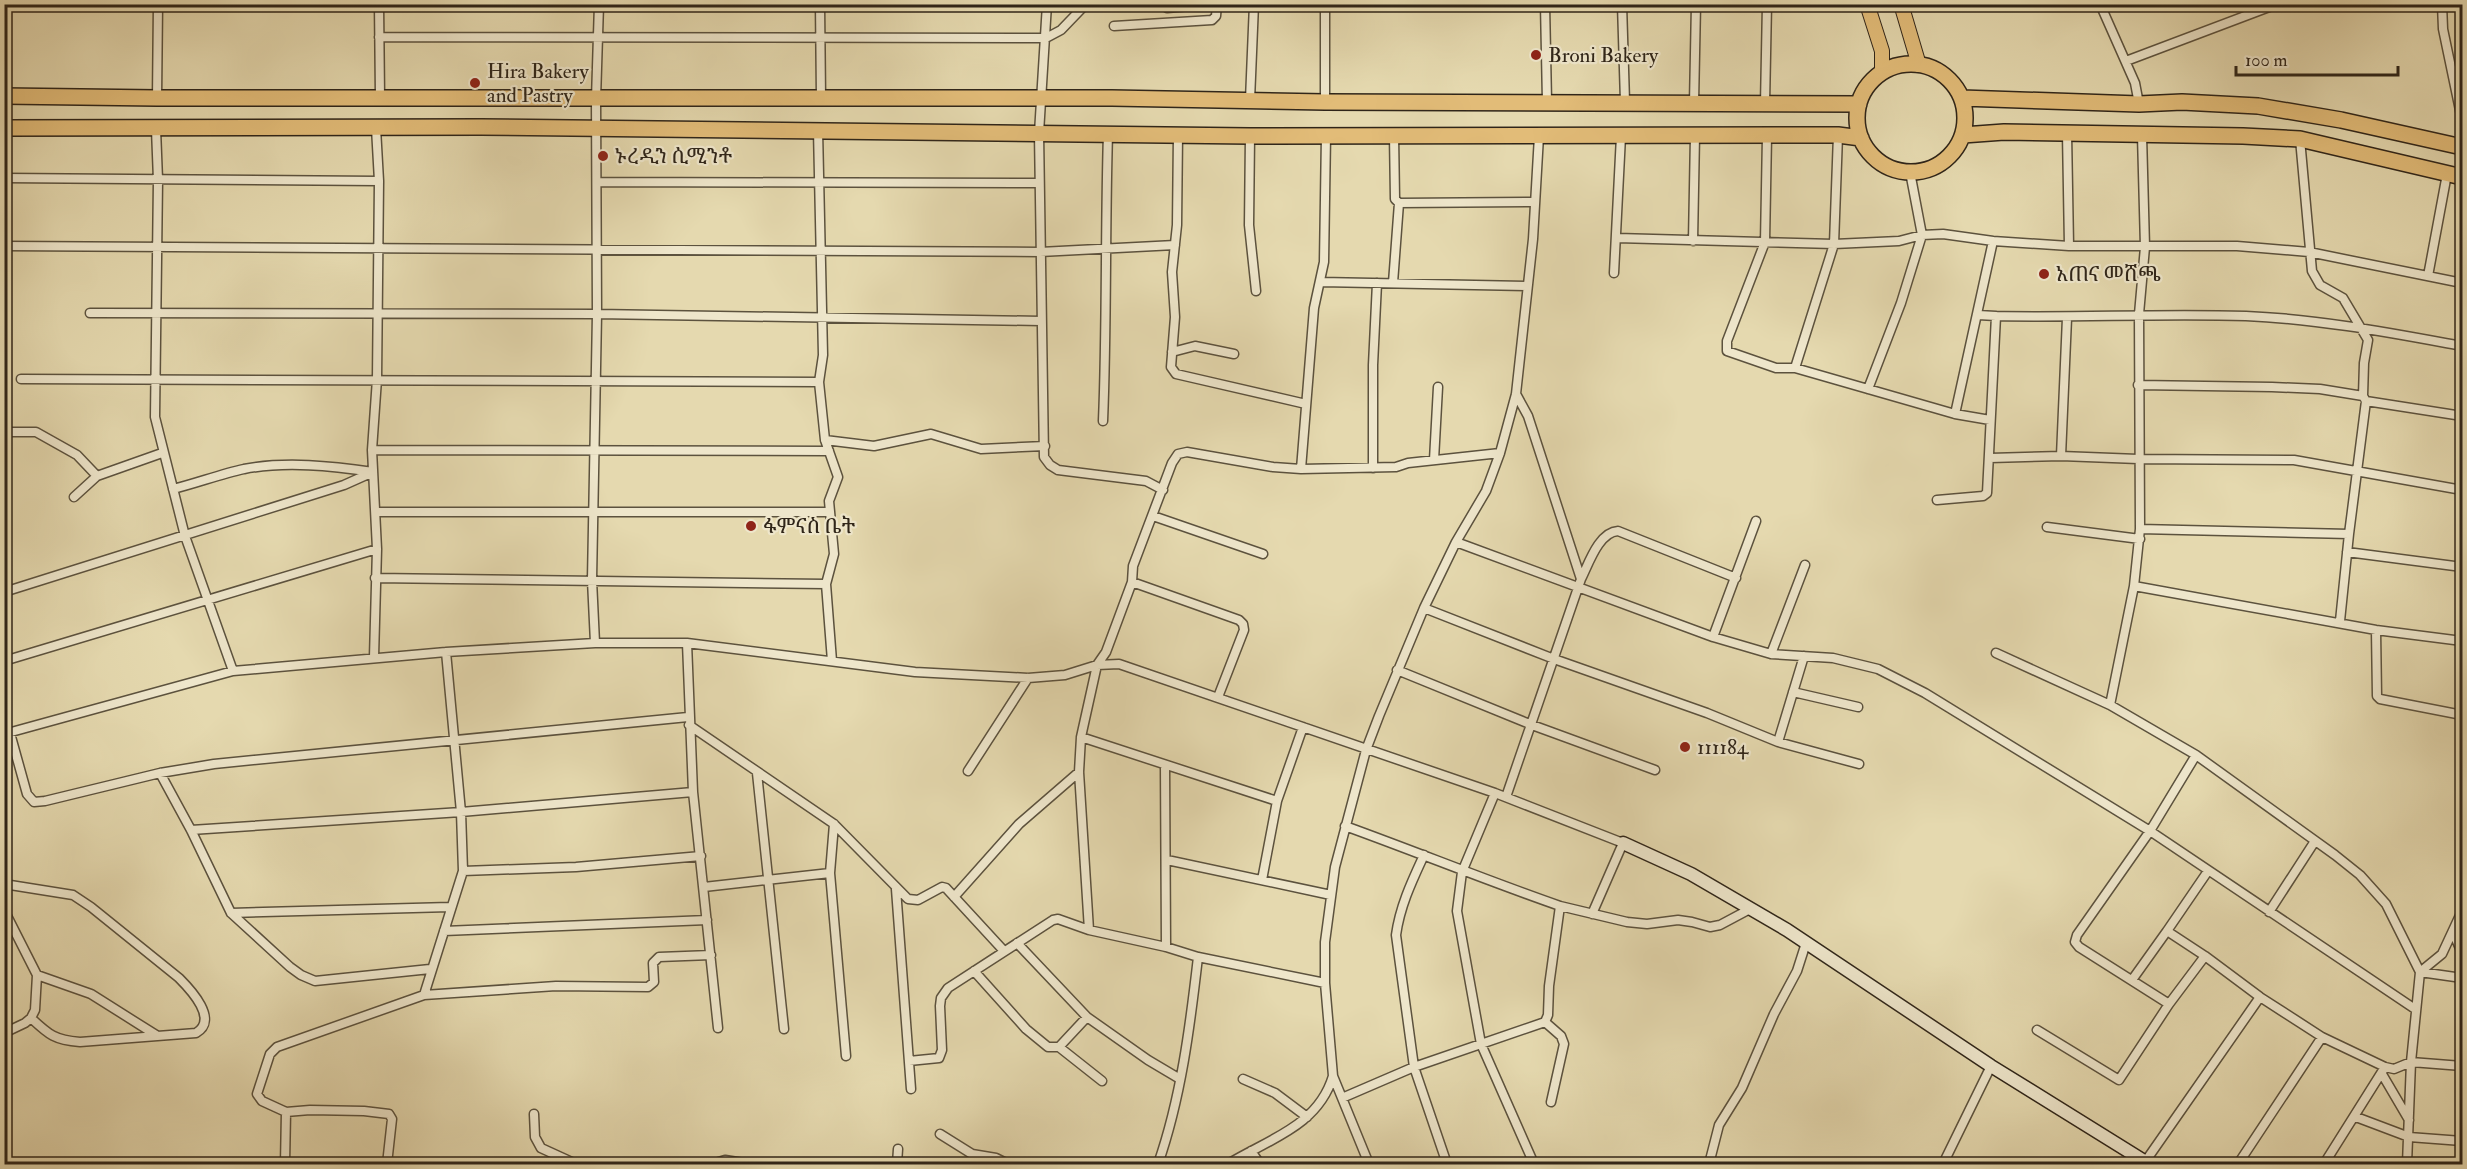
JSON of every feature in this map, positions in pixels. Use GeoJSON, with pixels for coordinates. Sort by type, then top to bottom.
{"type":"FeatureCollection","features":[{"type":"Feature","properties":{"kind":"highway"},"geometry":{"type":"LineString","coordinates":[[1919,64],[1937,70],[1952,82],[1962,98],[1965,110],[1963,135],[1955,150],[1942,162],[1927,170],[1910,172],[1895,170],[1880,163],[1869,152],[1861,138],[1857,121],[1859,104],[1868,86],[1882,72],[1900,65],[1919,64]]}},
{"type":"Feature","properties":{"kind":"highway"},"geometry":{"type":"LineString","coordinates":[[4,96],[1250,99],[1325,102],[1859,104]]}},
{"type":"Feature","properties":{"kind":"highway"},"geometry":{"type":"LineString","coordinates":[[1962,98],[2139,104],[2182,102],[2294,111],[2463,147]]}},
{"type":"Feature","properties":{"kind":"highway"},"geometry":{"type":"LineString","coordinates":[[4,128],[818,130],[1250,136],[1838,135],[1861,138]]}},
{"type":"Feature","properties":{"kind":"highway"},"geometry":{"type":"LineString","coordinates":[[1963,135],[2004,132],[2243,136],[2300,140],[2455,176]]}},
{"type":"Feature","properties":{"kind":"main road"},"geometry":{"type":"LineString","coordinates":[[1867,4],[1882,51],[1882,72]]}},
{"type":"Feature","properties":{"kind":"main road"},"geometry":{"type":"LineString","coordinates":[[1901,4],[1919,64]]}},
{"type":"Feature","properties":{"kind":"street"},"geometry":{"type":"LineString","coordinates":[[157,98],[158,4]]}},
{"type":"Feature","properties":{"kind":"street"},"geometry":{"type":"LineString","coordinates":[[379,4],[380,97]]}},
{"type":"Feature","properties":{"kind":"street"},"geometry":{"type":"LineString","coordinates":[[595,643],[592,580],[597,314],[596,99],[599,4]]}},
{"type":"Feature","properties":{"kind":"street"},"geometry":{"type":"LineString","coordinates":[[820,4],[821,98]]}},
{"type":"Feature","properties":{"kind":"street"},"geometry":{"type":"LineString","coordinates":[[1047,4],[1043,100],[1039,133],[1044,457],[1058,470],[1146,481],[1163,490]]}},
{"type":"Feature","properties":{"kind":"street"},"geometry":{"type":"LineString","coordinates":[[379,37],[1046,38],[1060,30],[1086,4]]}},
{"type":"Feature","properties":{"kind":"street"},"geometry":{"type":"LineString","coordinates":[[1114,26],[1212,20],[1216,16],[1215,4],[1167,8],[1161,4]]}},
{"type":"Feature","properties":{"kind":"street"},"geometry":{"type":"LineString","coordinates":[[1250,99],[1254,4]]}},
{"type":"Feature","properties":{"kind":"street"},"geometry":{"type":"LineString","coordinates":[[1325,102],[1326,4]]}},
{"type":"Feature","properties":{"kind":"street"},"geometry":{"type":"LineString","coordinates":[[1545,4],[1547,102]]}},
{"type":"Feature","properties":{"kind":"street"},"geometry":{"type":"LineString","coordinates":[[1622,4],[1625,102]]}},
{"type":"Feature","properties":{"kind":"street"},"geometry":{"type":"LineString","coordinates":[[1694,103],[1696,4]]}},
{"type":"Feature","properties":{"kind":"street"},"geometry":{"type":"LineString","coordinates":[[1766,104],[1767,4]]}},
{"type":"Feature","properties":{"kind":"street"},"geometry":{"type":"LineString","coordinates":[[2100,4],[2135,83],[2139,104]]}},
{"type":"Feature","properties":{"kind":"street"},"geometry":{"type":"LineString","coordinates":[[2126,61],[2277,4]]}},
{"type":"Feature","properties":{"kind":"street"},"geometry":{"type":"LineString","coordinates":[[2442,4],[2443,29],[2463,120]]}},
{"type":"Feature","properties":{"kind":"street"},"geometry":{"type":"LineString","coordinates":[[374,657],[377,549],[372,450],[377,379],[379,181],[376,128]]}},
{"type":"Feature","properties":{"kind":"street"},"geometry":{"type":"LineString","coordinates":[[156,129],[158,180],[154,417],[185,536],[233,671]]}},
{"type":"Feature","properties":{"kind":"street"},"geometry":{"type":"LineString","coordinates":[[818,130],[823,355],[819,382],[825,440],[838,477],[829,501],[834,554],[826,584],[832,661]]}},
{"type":"Feature","properties":{"kind":"street"},"geometry":{"type":"LineString","coordinates":[[2067,133],[2069,246]]}},
{"type":"Feature","properties":{"kind":"street"},"geometry":{"type":"LineString","coordinates":[[1103,421],[1106,340],[1104,248],[1108,134]]}},
{"type":"Feature","properties":{"kind":"street"},"geometry":{"type":"LineString","coordinates":[[1178,134],[1175,245],[1172,272],[1175,317],[1171,367],[1176,374],[1306,404]]}},
{"type":"Feature","properties":{"kind":"street"},"geometry":{"type":"LineString","coordinates":[[1301,469],[1314,308],[1324,262],[1326,135]]}},
{"type":"Feature","properties":{"kind":"street"},"geometry":{"type":"LineString","coordinates":[[1394,135],[1395,199],[1399,202],[1535,202]]}},
{"type":"Feature","properties":{"kind":"street"},"geometry":{"type":"LineString","coordinates":[[1693,241],[1695,135]]}},
{"type":"Feature","properties":{"kind":"street"},"geometry":{"type":"LineString","coordinates":[[1767,135],[1765,242],[1725,347],[1727,351],[1776,368],[1795,368],[1955,414],[1990,420]]}},
{"type":"Feature","properties":{"kind":"street"},"geometry":{"type":"LineString","coordinates":[[1795,368],[1834,244],[1838,135]]}},
{"type":"Feature","properties":{"kind":"street"},"geometry":{"type":"LineString","coordinates":[[2110,705],[2134,586],[2140,534],[2139,314],[2145,247],[2142,135]]}},
{"type":"Feature","properties":{"kind":"street"},"geometry":{"type":"LineString","coordinates":[[1250,136],[1249,225],[1256,291]]}},
{"type":"Feature","properties":{"kind":"street"},"geometry":{"type":"LineString","coordinates":[[1369,1164],[1334,1076],[1324,983],[1325,942],[1331,895],[1345,826],[1366,750],[1424,608],[1456,542],[1486,491],[1500,453],[1516,394],[1526,286],[1533,239],[1539,136]]}},
{"type":"Feature","properties":{"kind":"street"},"geometry":{"type":"LineString","coordinates":[[1614,273],[1621,136]]}},
{"type":"Feature","properties":{"kind":"street"},"geometry":{"type":"LineString","coordinates":[[2300,140],[2312,271],[2320,285],[2343,298],[2368,340],[2364,363],[2365,398],[2340,621]]}},
{"type":"Feature","properties":{"kind":"street"},"geometry":{"type":"LineString","coordinates":[[1868,389],[1901,303],[1922,235],[1910,172]]}},
{"type":"Feature","properties":{"kind":"street"},"geometry":{"type":"LineString","coordinates":[[2428,276],[2455,176]]}},
{"type":"Feature","properties":{"kind":"street"},"geometry":{"type":"LineString","coordinates":[[4,178],[379,181]]}},
{"type":"Feature","properties":{"kind":"street"},"geometry":{"type":"LineString","coordinates":[[597,182],[1039,183]]}},
{"type":"Feature","properties":{"kind":"street"},"geometry":{"type":"LineString","coordinates":[[1393,283],[1399,202]]}},
{"type":"Feature","properties":{"kind":"street"},"geometry":{"type":"LineString","coordinates":[[1617,238],[1834,244],[1899,242],[1922,235],[1943,234],[1993,241],[2069,246],[2237,246],[2309,252],[2463,283]]}},
{"type":"Feature","properties":{"kind":"street"},"geometry":{"type":"LineString","coordinates":[[1955,414],[1993,241]]}},
{"type":"Feature","properties":{"kind":"street"},"geometry":{"type":"LineString","coordinates":[[4,246],[1040,252],[1175,245]]}},
{"type":"Feature","properties":{"kind":"street"},"geometry":{"type":"LineString","coordinates":[[1321,282],[1526,286]]}},
{"type":"Feature","properties":{"kind":"street"},"geometry":{"type":"LineString","coordinates":[[1372,468],[1377,283]]}},
{"type":"Feature","properties":{"kind":"street"},"geometry":{"type":"LineString","coordinates":[[90,313],[597,314],[1041,321]]}},
{"type":"Feature","properties":{"kind":"street"},"geometry":{"type":"LineString","coordinates":[[1978,315],[2067,318],[2139,314],[2248,316],[2362,327],[2463,346]]}},
{"type":"Feature","properties":{"kind":"street"},"geometry":{"type":"LineString","coordinates":[[1937,500],[1985,495],[1988,490],[1996,316]]}},
{"type":"Feature","properties":{"kind":"street"},"geometry":{"type":"LineString","coordinates":[[2061,456],[2067,318]]}},
{"type":"Feature","properties":{"kind":"street"},"geometry":{"type":"LineString","coordinates":[[1172,352],[1195,346],[1234,354]]}},
{"type":"Feature","properties":{"kind":"street"},"geometry":{"type":"LineString","coordinates":[[21,379],[819,382]]}},
{"type":"Feature","properties":{"kind":"street"},"geometry":{"type":"LineString","coordinates":[[2138,385],[2320,389],[2463,416]]}},
{"type":"Feature","properties":{"kind":"street"},"geometry":{"type":"LineString","coordinates":[[1434,460],[1438,387]]}},
{"type":"Feature","properties":{"kind":"street"},"geometry":{"type":"LineString","coordinates":[[1516,394],[1528,416],[1581,579]]}},
{"type":"Feature","properties":{"kind":"street"},"geometry":{"type":"LineString","coordinates":[[4,432],[36,432],[77,455],[97,476]]}},
{"type":"Feature","properties":{"kind":"street"},"geometry":{"type":"LineString","coordinates":[[825,440],[874,446],[931,434],[981,449],[1045,446]]}},
{"type":"Feature","properties":{"kind":"street"},"geometry":{"type":"LineString","coordinates":[[372,450],[830,451]]}},
{"type":"Feature","properties":{"kind":"street"},"geometry":{"type":"LineString","coordinates":[[1089,930],[1079,772],[1081,737],[1097,664],[1106,652],[1132,582],[1133,566],[1172,463],[1178,454],[1187,452],[1273,467],[1301,469],[1396,467],[1408,463],[1500,453]]}},
{"type":"Feature","properties":{"kind":"street"},"geometry":{"type":"LineString","coordinates":[[74,497],[97,476],[162,453]]}},
{"type":"Feature","properties":{"kind":"street"},"geometry":{"type":"LineString","coordinates":[[1990,458],[2061,456],[2294,460],[2463,490]]}},
{"type":"Feature","properties":{"kind":"street"},"geometry":{"type":"LineString","coordinates":[[173,489],[245,469],[337,466],[373,472]]}},
{"type":"Feature","properties":{"kind":"street"},"geometry":{"type":"LineString","coordinates":[[5,590],[185,536],[344,485],[373,472]]}},
{"type":"Feature","properties":{"kind":"street"},"geometry":{"type":"LineString","coordinates":[[376,512],[829,512]]}},
{"type":"Feature","properties":{"kind":"street"},"geometry":{"type":"LineString","coordinates":[[1153,516],[1263,554]]}},
{"type":"Feature","properties":{"kind":"street"},"geometry":{"type":"LineString","coordinates":[[1713,637],[1756,520]]}},
{"type":"Feature","properties":{"kind":"street"},"geometry":{"type":"LineString","coordinates":[[2047,528],[2140,534],[2349,534]]}},
{"type":"Feature","properties":{"kind":"street"},"geometry":{"type":"LineString","coordinates":[[1506,797],[1577,588],[1604,536],[1611,531],[1618,531],[1736,578]]}},
{"type":"Feature","properties":{"kind":"street"},"geometry":{"type":"LineString","coordinates":[[1456,542],[1713,637],[1771,654],[1833,658],[1878,669],[1925,693],[2150,831],[2415,1009]]}},
{"type":"Feature","properties":{"kind":"street"},"geometry":{"type":"LineString","coordinates":[[4,661],[377,549]]}},
{"type":"Feature","properties":{"kind":"street"},"geometry":{"type":"LineString","coordinates":[[2346,552],[2463,567]]}},
{"type":"Feature","properties":{"kind":"street"},"geometry":{"type":"LineString","coordinates":[[1771,654],[1805,565]]}},
{"type":"Feature","properties":{"kind":"street"},"geometry":{"type":"LineString","coordinates":[[375,578],[826,584]]}},
{"type":"Feature","properties":{"kind":"street"},"geometry":{"type":"LineString","coordinates":[[1132,582],[1239,620],[1244,624],[1244,630],[1218,697]]}},
{"type":"Feature","properties":{"kind":"street"},"geometry":{"type":"LineString","coordinates":[[2134,586],[2340,621],[2376,630],[2463,641]]}},
{"type":"Feature","properties":{"kind":"street"},"geometry":{"type":"LineString","coordinates":[[1424,608],[1554,659],[1707,713],[1778,742],[1859,764]]}},
{"type":"Feature","properties":{"kind":"street"},"geometry":{"type":"LineString","coordinates":[[2376,630],[2376,693],[2380,699],[2463,716]]}},
{"type":"Feature","properties":{"kind":"street"},"geometry":{"type":"LineString","coordinates":[[1004,951],[942,887],[918,900],[908,899],[834,824],[757,773],[689,721],[453,739],[214,764],[160,773],[34,802],[27,794],[7,733],[233,671],[446,652],[595,643],[687,643],[915,672],[1028,678],[1065,675],[1097,664],[1119,664],[1506,797],[1623,843],[1691,874],[1806,943],[1991,1066],[2147,1163],[2260,997]]}},
{"type":"Feature","properties":{"kind":"street"},"geometry":{"type":"LineString","coordinates":[[687,643],[693,792],[718,1028]]}},
{"type":"Feature","properties":{"kind":"street"},"geometry":{"type":"LineString","coordinates":[[423,995],[463,871],[461,812],[446,652]]}},
{"type":"Feature","properties":{"kind":"street"},"geometry":{"type":"LineString","coordinates":[[1996,653],[2110,705],[2196,755],[2360,876],[2386,904],[2420,972],[2411,1062],[2407,1164]]}},
{"type":"Feature","properties":{"kind":"street"},"geometry":{"type":"LineString","coordinates":[[1778,742],[1804,656]]}},
{"type":"Feature","properties":{"kind":"street"},"geometry":{"type":"LineString","coordinates":[[1397,670],[1532,725],[1655,770]]}},
{"type":"Feature","properties":{"kind":"street"},"geometry":{"type":"LineString","coordinates":[[968,771],[1028,678]]}},
{"type":"Feature","properties":{"kind":"street"},"geometry":{"type":"LineString","coordinates":[[1793,692],[1858,707]]}},
{"type":"Feature","properties":{"kind":"street"},"geometry":{"type":"LineString","coordinates":[[1262,880],[1277,801],[1303,727]]}},
{"type":"Feature","properties":{"kind":"street"},"geometry":{"type":"LineString","coordinates":[[1081,737],[1277,801]]}},
{"type":"Feature","properties":{"kind":"street"},"geometry":{"type":"LineString","coordinates":[[2169,1004],[2079,947],[2075,942],[2077,935],[2150,831],[2196,755]]}},
{"type":"Feature","properties":{"kind":"street"},"geometry":{"type":"LineString","coordinates":[[1165,765],[1166,947]]}},
{"type":"Feature","properties":{"kind":"street"},"geometry":{"type":"LineString","coordinates":[[954,897],[1019,824],[1079,772]]}},
{"type":"Feature","properties":{"kind":"street"},"geometry":{"type":"LineString","coordinates":[[160,773],[191,830],[231,913],[301,975],[315,981],[430,969]]}},
{"type":"Feature","properties":{"kind":"street"},"geometry":{"type":"LineString","coordinates":[[757,773],[784,1029]]}},
{"type":"Feature","properties":{"kind":"street"},"geometry":{"type":"LineString","coordinates":[[191,830],[461,812],[693,792]]}},
{"type":"Feature","properties":{"kind":"street"},"geometry":{"type":"LineString","coordinates":[[1495,793],[1462,872],[1457,911],[1481,1044],[1534,1164]]}},
{"type":"Feature","properties":{"kind":"street"},"geometry":{"type":"LineString","coordinates":[[834,824],[830,873],[846,1056]]}},
{"type":"Feature","properties":{"kind":"street"},"geometry":{"type":"LineString","coordinates":[[1345,826],[1425,855],[1462,872],[1560,906],[1627,922],[1647,924],[1689,921],[1710,927],[1720,925],[1750,909]]}},
{"type":"Feature","properties":{"kind":"street"},"geometry":{"type":"LineString","coordinates":[[2269,912],[2315,841]]}},
{"type":"Feature","properties":{"kind":"street"},"geometry":{"type":"LineString","coordinates":[[1592,914],[1623,843]]}},
{"type":"Feature","properties":{"kind":"street"},"geometry":{"type":"LineString","coordinates":[[1425,855],[1398,916],[1396,934],[1414,1066],[1447,1164]]}},
{"type":"Feature","properties":{"kind":"street"},"geometry":{"type":"LineString","coordinates":[[463,871],[576,867],[701,856]]}},
{"type":"Feature","properties":{"kind":"street"},"geometry":{"type":"LineString","coordinates":[[1167,861],[1331,895]]}},
{"type":"Feature","properties":{"kind":"street"},"geometry":{"type":"LineString","coordinates":[[2132,980],[2208,871]]}},
{"type":"Feature","properties":{"kind":"street"},"geometry":{"type":"LineString","coordinates":[[704,887],[830,873]]}},
{"type":"Feature","properties":{"kind":"street"},"geometry":{"type":"LineString","coordinates":[[4,884],[73,895],[91,907],[179,978],[190,989],[206,1021],[203,1029],[196,1033],[80,1042],[62,1041],[51,1036],[31,1018]]}},
{"type":"Feature","properties":{"kind":"street"},"geometry":{"type":"LineString","coordinates":[[896,888],[911,1089]]}},
{"type":"Feature","properties":{"kind":"street"},"geometry":{"type":"LineString","coordinates":[[1342,1098],[1414,1066],[1539,1026],[1545,1022],[1548,1015],[1549,986],[1560,906]]}},
{"type":"Feature","properties":{"kind":"street"},"geometry":{"type":"LineString","coordinates":[[231,913],[450,907]]}},
{"type":"Feature","properties":{"kind":"street"},"geometry":{"type":"LineString","coordinates":[[4,910],[37,975],[35,1010],[31,1018],[4,1033]]}},
{"type":"Feature","properties":{"kind":"street"},"geometry":{"type":"LineString","coordinates":[[2420,972],[2442,954],[2463,911]]}},
{"type":"Feature","properties":{"kind":"street"},"geometry":{"type":"LineString","coordinates":[[909,1060],[939,1058],[942,1050],[941,998],[948,988],[1053,920],[1058,919],[1089,930],[1166,947],[1198,957],[1324,983]]}},
{"type":"Feature","properties":{"kind":"street"},"geometry":{"type":"LineString","coordinates":[[444,931],[707,920]]}},
{"type":"Feature","properties":{"kind":"street"},"geometry":{"type":"LineString","coordinates":[[2167,931],[2260,997],[2322,1037],[2383,1071],[2409,1120]]}},
{"type":"Feature","properties":{"kind":"street"},"geometry":{"type":"LineString","coordinates":[[2453,932],[2463,953]]}},
{"type":"Feature","properties":{"kind":"street"},"geometry":{"type":"LineString","coordinates":[[1017,943],[1087,1017],[1148,1060],[1180,1079]]}},
{"type":"Feature","properties":{"kind":"street"},"geometry":{"type":"LineString","coordinates":[[1709,1164],[1719,1125],[1742,1088],[1774,1014],[1797,971],[1806,943]]}},
{"type":"Feature","properties":{"kind":"street"},"geometry":{"type":"LineString","coordinates":[[387,1164],[392,1119],[389,1114],[364,1111],[286,1112],[262,1101],[257,1094],[272,1050],[423,995],[556,986],[648,987],[654,982],[653,963],[659,957],[711,955]]}},
{"type":"Feature","properties":{"kind":"street"},"geometry":{"type":"LineString","coordinates":[[2037,1030],[2119,1080],[2169,1004],[2205,956]]}},
{"type":"Feature","properties":{"kind":"street"},"geometry":{"type":"LineString","coordinates":[[1158,1164],[1172,1125],[1198,957]]}},
{"type":"Feature","properties":{"kind":"street"},"geometry":{"type":"LineString","coordinates":[[974,971],[1026,1029],[1048,1047],[1059,1047],[1087,1017]]}},
{"type":"Feature","properties":{"kind":"street"},"geometry":{"type":"LineString","coordinates":[[2420,972],[2463,978]]}},
{"type":"Feature","properties":{"kind":"street"},"geometry":{"type":"LineString","coordinates":[[37,975],[91,994],[156,1035]]}},
{"type":"Feature","properties":{"kind":"street"},"geometry":{"type":"LineString","coordinates":[[1545,1022],[1561,1036],[1564,1044],[1551,1102]]}},
{"type":"Feature","properties":{"kind":"street"},"geometry":{"type":"LineString","coordinates":[[2238,1164],[2322,1037]]}},
{"type":"Feature","properties":{"kind":"street"},"geometry":{"type":"LineString","coordinates":[[1059,1047],[1102,1081]]}},
{"type":"Feature","properties":{"kind":"street"},"geometry":{"type":"LineString","coordinates":[[2324,1164],[2356,1117],[2383,1071],[2411,1062],[2463,1066]]}},
{"type":"Feature","properties":{"kind":"street"},"geometry":{"type":"LineString","coordinates":[[1943,1164],[1991,1066]]}},
{"type":"Feature","properties":{"kind":"street"},"geometry":{"type":"LineString","coordinates":[[1228,1164],[1291,1130],[1307,1117],[1328,1093],[1334,1076]]}},
{"type":"Feature","properties":{"kind":"street"},"geometry":{"type":"LineString","coordinates":[[1243,1079],[1275,1093],[1307,1117]]}},
{"type":"Feature","properties":{"kind":"street"},"geometry":{"type":"LineString","coordinates":[[285,1164],[286,1112]]}},
{"type":"Feature","properties":{"kind":"street"},"geometry":{"type":"LineString","coordinates":[[534,1114],[536,1137],[541,1148],[576,1164]]}},
{"type":"Feature","properties":{"kind":"street"},"geometry":{"type":"LineString","coordinates":[[2356,1117],[2409,1137],[2463,1141]]}},
{"type":"Feature","properties":{"kind":"street"},"geometry":{"type":"LineString","coordinates":[[940,1134],[972,1154],[996,1158],[1008,1164]]}},
{"type":"Feature","properties":{"kind":"street"},"geometry":{"type":"LineString","coordinates":[[897,1164],[898,1149]]}},
{"type":"Feature","properties":{"kind":"street"},"geometry":{"type":"LineString","coordinates":[[1251,1151],[1260,1164]]}},
{"type":"Feature","properties":{"kind":"street"},"geometry":{"type":"LineString","coordinates":[[712,1164],[725,1160],[750,1164]]}},
{"type":"Feature","properties":{"kind":"place","name":"Broni Bakery"},"geometry":{"type":"Point","coordinates":[1536,55]}},
{"type":"Feature","properties":{"kind":"place","name":"Hira Bakery and Pastry"},"geometry":{"type":"Point","coordinates":[475,83]}},
{"type":"Feature","properties":{"kind":"place","name":"ኑረዲን ሲሚንቶ"},"geometry":{"type":"Point","coordinates":[603,156]}},
{"type":"Feature","properties":{"kind":"place","name":"አጠና መሸጫ"},"geometry":{"type":"Point","coordinates":[2044,274]}},
{"type":"Feature","properties":{"kind":"place","name":"ፋምናስ ቤት"},"geometry":{"type":"Point","coordinates":[751,526]}},
{"type":"Feature","properties":{"kind":"place","name":"111184"},"geometry":{"type":"Point","coordinates":[1685,747]}}]}
